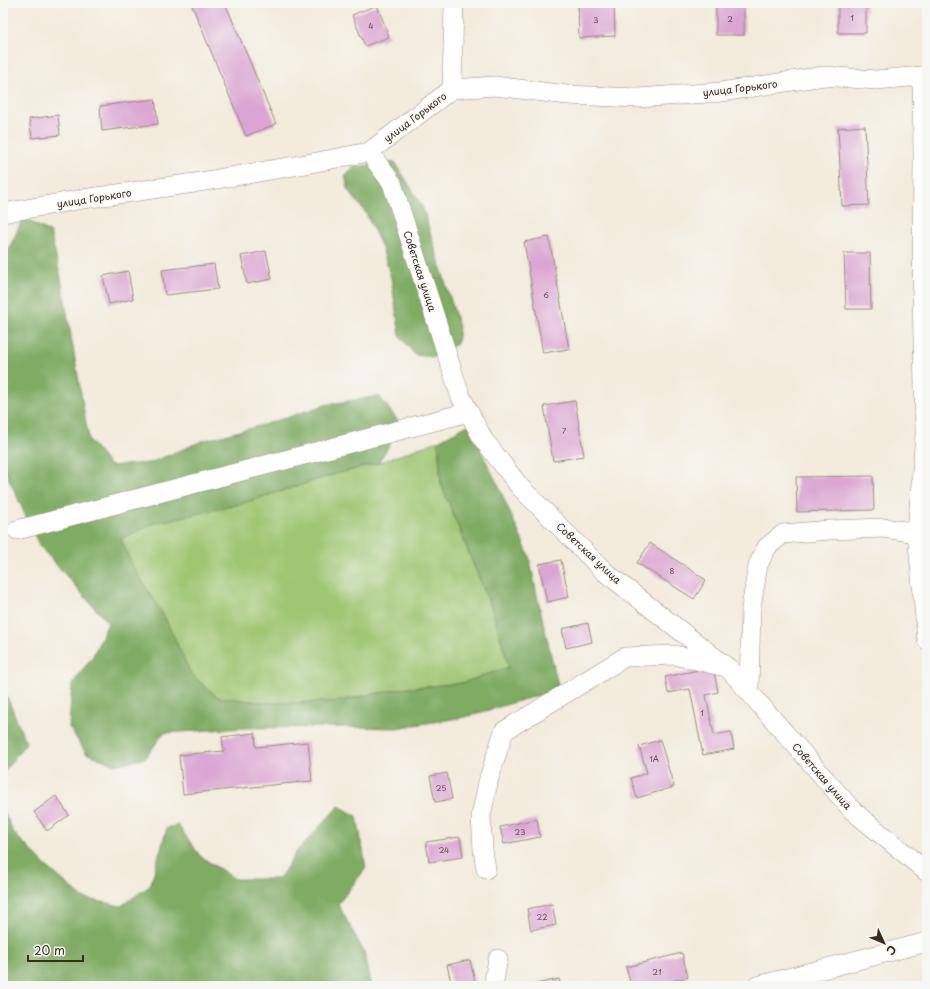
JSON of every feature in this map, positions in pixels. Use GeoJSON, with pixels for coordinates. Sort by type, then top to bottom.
{"type":"FeatureCollection","features":[{"type":"Feature","properties":{"kind":"street"},"geometry":{"type":"LineString","coordinates":[[452,89],[454,3]]}},
{"type":"Feature","properties":{"kind":"street"},"geometry":{"type":"LineString","coordinates":[[924,75],[922,294],[924,434],[917,533],[927,640]]}},
{"type":"Feature","properties":{"kind":"street","name":"улица Горького"},"geometry":{"type":"LineString","coordinates":[[3,213],[83,198],[194,183],[369,152],[452,89],[495,86],[568,95],[638,98],[721,92],[824,76],[876,80],[924,75]]}},
{"type":"Feature","properties":{"kind":"street","name":"Советская улица"},"geometry":{"type":"LineString","coordinates":[[369,152],[392,183],[460,395],[483,439],[520,487],[605,572],[728,668],[853,811],[927,872]]}},
{"type":"Feature","properties":{"kind":"street"},"geometry":{"type":"LineString","coordinates":[[17,530],[469,412]]}},
{"type":"Feature","properties":{"kind":"street"},"geometry":{"type":"LineString","coordinates":[[748,691],[751,608],[758,565],[767,547],[783,534],[830,530],[884,528],[917,533]]}},
{"type":"Feature","properties":{"kind":"street"},"geometry":{"type":"LineString","coordinates":[[486,869],[483,850],[481,816],[489,778],[504,731],[625,657],[674,655],[728,668]]}},
{"type":"Feature","properties":{"kind":"street"},"geometry":{"type":"LineString","coordinates":[[757,986],[927,942]]}},
{"type":"Feature","properties":{"kind":"street"},"geometry":{"type":"LineString","coordinates":[[493,986],[498,960]]}},
{"type":"Feature","properties":{"kind":"green space"},"geometry":{"type":"Polygon","coordinates":[[[395,162],[422,206],[459,327],[457,344],[433,357],[415,355],[400,336],[391,278],[382,248],[366,213],[348,190],[345,175],[353,167],[395,162]]]}},
{"type":"Feature","properties":{"kind":"green space"},"geometry":{"type":"Polygon","coordinates":[[[23,218],[50,232],[61,278],[89,440],[110,466],[150,463],[202,441],[263,425],[325,405],[379,396],[402,426],[378,463],[332,475],[237,505],[154,523],[121,539],[132,565],[165,618],[191,674],[217,697],[268,703],[334,702],[399,689],[462,683],[509,667],[494,615],[441,484],[438,441],[468,425],[498,485],[529,556],[559,689],[465,717],[396,728],[244,728],[164,733],[145,758],[116,765],[86,753],[69,727],[72,684],[93,656],[108,623],[39,545],[3,466],[3,262],[23,218]]]}},
{"type":"Feature","properties":{"kind":"green space"},"geometry":{"type":"Polygon","coordinates":[[[438,441],[441,484],[494,615],[509,667],[462,683],[399,689],[334,702],[268,703],[217,697],[191,674],[165,618],[132,565],[121,539],[154,523],[237,505],[332,475],[378,463],[438,441]]]}},
{"type":"Feature","properties":{"kind":"green space"},"geometry":{"type":"Polygon","coordinates":[[[3,691],[6,694],[26,743],[3,773],[3,691]]]}},
{"type":"Feature","properties":{"kind":"green space"},"geometry":{"type":"Polygon","coordinates":[[[339,806],[357,816],[366,868],[338,904],[364,952],[372,986],[3,986],[3,808],[13,832],[45,865],[83,898],[121,906],[150,886],[167,828],[178,825],[200,856],[235,879],[279,879],[297,851],[339,806]]]}},
{"type":"Feature","properties":{"kind":"building"},"geometry":{"type":"Polygon","coordinates":[[[191,3],[225,3],[276,124],[246,136],[191,3]]]}},
{"type":"Feature","properties":{"kind":"building"},"geometry":{"type":"Polygon","coordinates":[[[578,3],[614,3],[615,36],[579,38],[578,3]]]}},
{"type":"Feature","properties":{"kind":"building"},"geometry":{"type":"Polygon","coordinates":[[[716,3],[744,3],[744,35],[716,35],[716,3]]]}},
{"type":"Feature","properties":{"kind":"building"},"geometry":{"type":"Polygon","coordinates":[[[838,3],[866,3],[866,33],[838,33],[838,3]]]}},
{"type":"Feature","properties":{"kind":"building"},"geometry":{"type":"Polygon","coordinates":[[[377,5],[389,37],[365,46],[352,15],[377,5]]]}},
{"type":"Feature","properties":{"kind":"building"},"geometry":{"type":"Polygon","coordinates":[[[155,99],[158,124],[102,131],[100,106],[155,99]]]}},
{"type":"Feature","properties":{"kind":"building"},"geometry":{"type":"Polygon","coordinates":[[[58,115],[60,135],[32,138],[29,119],[58,115]]]}},
{"type":"Feature","properties":{"kind":"building"},"geometry":{"type":"Polygon","coordinates":[[[865,126],[869,205],[842,206],[838,128],[865,126]]]}},
{"type":"Feature","properties":{"kind":"building"},"geometry":{"type":"Polygon","coordinates":[[[549,237],[569,349],[543,353],[524,242],[549,237]]]}},
{"type":"Feature","properties":{"kind":"building"},"geometry":{"type":"Polygon","coordinates":[[[266,251],[272,279],[247,284],[241,256],[266,251]]]}},
{"type":"Feature","properties":{"kind":"building"},"geometry":{"type":"Polygon","coordinates":[[[844,253],[870,253],[871,309],[846,309],[844,253]]]}},
{"type":"Feature","properties":{"kind":"building"},"geometry":{"type":"Polygon","coordinates":[[[214,264],[218,289],[165,295],[162,270],[214,264]]]}},
{"type":"Feature","properties":{"kind":"building"},"geometry":{"type":"Polygon","coordinates":[[[128,271],[133,299],[109,304],[103,276],[128,271]]]}},
{"type":"Feature","properties":{"kind":"building"},"geometry":{"type":"Polygon","coordinates":[[[575,401],[584,456],[553,461],[544,406],[575,401]]]}},
{"type":"Feature","properties":{"kind":"building"},"geometry":{"type":"Polygon","coordinates":[[[873,476],[874,510],[797,512],[796,477],[873,476]]]}},
{"type":"Feature","properties":{"kind":"building"},"geometry":{"type":"Polygon","coordinates":[[[650,543],[706,580],[694,599],[637,563],[650,543]]]}},
{"type":"Feature","properties":{"kind":"building"},"geometry":{"type":"Polygon","coordinates":[[[561,560],[569,597],[547,602],[539,564],[561,560]]]}},
{"type":"Feature","properties":{"kind":"building"},"geometry":{"type":"Polygon","coordinates":[[[588,623],[592,642],[566,648],[562,629],[588,623]]]}},
{"type":"Feature","properties":{"kind":"building"},"geometry":{"type":"Polygon","coordinates":[[[713,667],[718,692],[706,695],[714,735],[731,732],[734,749],[703,755],[690,689],[668,693],[665,677],[713,667]]]}},
{"type":"Feature","properties":{"kind":"building"},"geometry":{"type":"Polygon","coordinates":[[[255,733],[256,747],[308,742],[312,781],[183,794],[179,755],[224,751],[222,737],[255,733]]]}},
{"type":"Feature","properties":{"kind":"building"},"geometry":{"type":"Polygon","coordinates":[[[660,740],[674,787],[637,798],[631,778],[647,773],[639,746],[660,740]]]}},
{"type":"Feature","properties":{"kind":"building"},"geometry":{"type":"Polygon","coordinates":[[[447,773],[452,799],[435,802],[430,776],[447,773]]]}},
{"type":"Feature","properties":{"kind":"building"},"geometry":{"type":"Polygon","coordinates":[[[56,796],[69,815],[47,831],[34,812],[56,796]]]}},
{"type":"Feature","properties":{"kind":"building"},"geometry":{"type":"Polygon","coordinates":[[[537,819],[540,837],[504,844],[500,827],[537,819]]]}},
{"type":"Feature","properties":{"kind":"building"},"geometry":{"type":"Polygon","coordinates":[[[460,837],[463,857],[429,862],[426,842],[460,837]]]}},
{"type":"Feature","properties":{"kind":"building"},"geometry":{"type":"Polygon","coordinates":[[[552,904],[556,925],[531,930],[527,909],[552,904]]]}},
{"type":"Feature","properties":{"kind":"building"},"geometry":{"type":"Polygon","coordinates":[[[682,953],[688,977],[650,986],[631,986],[626,967],[682,953]]]}},
{"type":"Feature","properties":{"kind":"building"},"geometry":{"type":"Polygon","coordinates":[[[470,960],[476,986],[452,986],[447,965],[470,960]]]}},
{"type":"Feature","properties":{"kind":"building"},"geometry":{"type":"Polygon","coordinates":[[[559,979],[561,986],[531,986],[531,985],[559,979]]]}}]}
